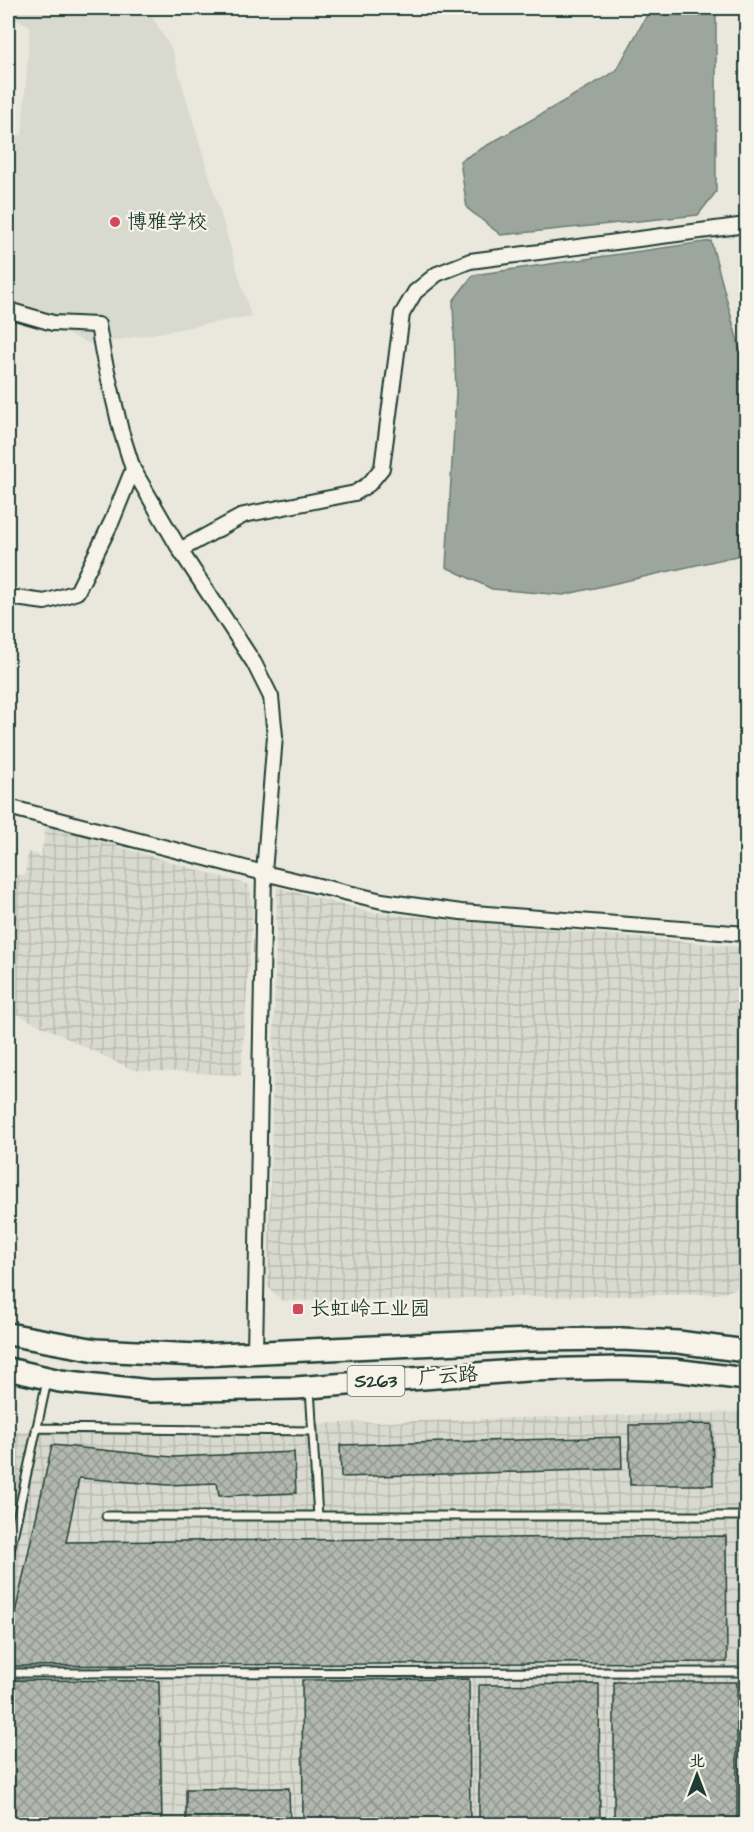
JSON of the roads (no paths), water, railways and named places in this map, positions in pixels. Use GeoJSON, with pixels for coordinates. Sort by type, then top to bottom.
{"type":"FeatureCollection","features":[{"type":"Feature","properties":{"kind":"main road","name":"广云路"},"geometry":{"type":"LineString","coordinates":[[8,1334],[96,1350],[197,1355],[528,1340],[622,1339],[678,1342],[747,1350]]}},
{"type":"Feature","properties":{"kind":"main road","name":"广云路"},"geometry":{"type":"LineString","coordinates":[[8,1369],[47,1378],[150,1391],[310,1386],[527,1370],[620,1368],[674,1370],[747,1379]]}},
{"type":"Feature","properties":{"kind":"street"},"geometry":{"type":"LineString","coordinates":[[180,550],[244,515],[355,493],[369,484],[382,468],[402,314],[415,292],[437,274],[470,261],[747,225]]}},
{"type":"Feature","properties":{"kind":"street"},"geometry":{"type":"LineString","coordinates":[[8,310],[53,323],[98,325],[118,420],[133,469],[180,550],[254,663],[271,697],[275,736],[264,873],[255,1352]]}},
{"type":"Feature","properties":{"kind":"street"},"geometry":{"type":"LineString","coordinates":[[8,597],[45,602],[77,592],[112,521],[133,469]]}},
{"type":"Feature","properties":{"kind":"street"},"geometry":{"type":"LineString","coordinates":[[8,807],[382,901],[461,912],[747,934]]}},
{"type":"Feature","properties":{"kind":"lane"},"geometry":{"type":"LineString","coordinates":[[8,1560],[47,1378]]}},
{"type":"Feature","properties":{"kind":"lane"},"geometry":{"type":"LineString","coordinates":[[310,1386],[318,1517]]}},
{"type":"Feature","properties":{"kind":"lane"},"geometry":{"type":"LineString","coordinates":[[36,1428],[313,1431]]}},
{"type":"Feature","properties":{"kind":"lane"},"geometry":{"type":"LineString","coordinates":[[106,1516],[747,1516]]}},
{"type":"Feature","properties":{"kind":"lane"},"geometry":{"type":"LineString","coordinates":[[8,1673],[747,1671]]}},
{"type":"Feature","properties":{"kind":"place","name":"博雅学校"},"geometry":{"type":"Point","coordinates":[115,222]}},
{"type":"Feature","properties":{"kind":"place","name":"长虹岭工业园"},"geometry":{"type":"Point","coordinates":[298,1309]}}]}
